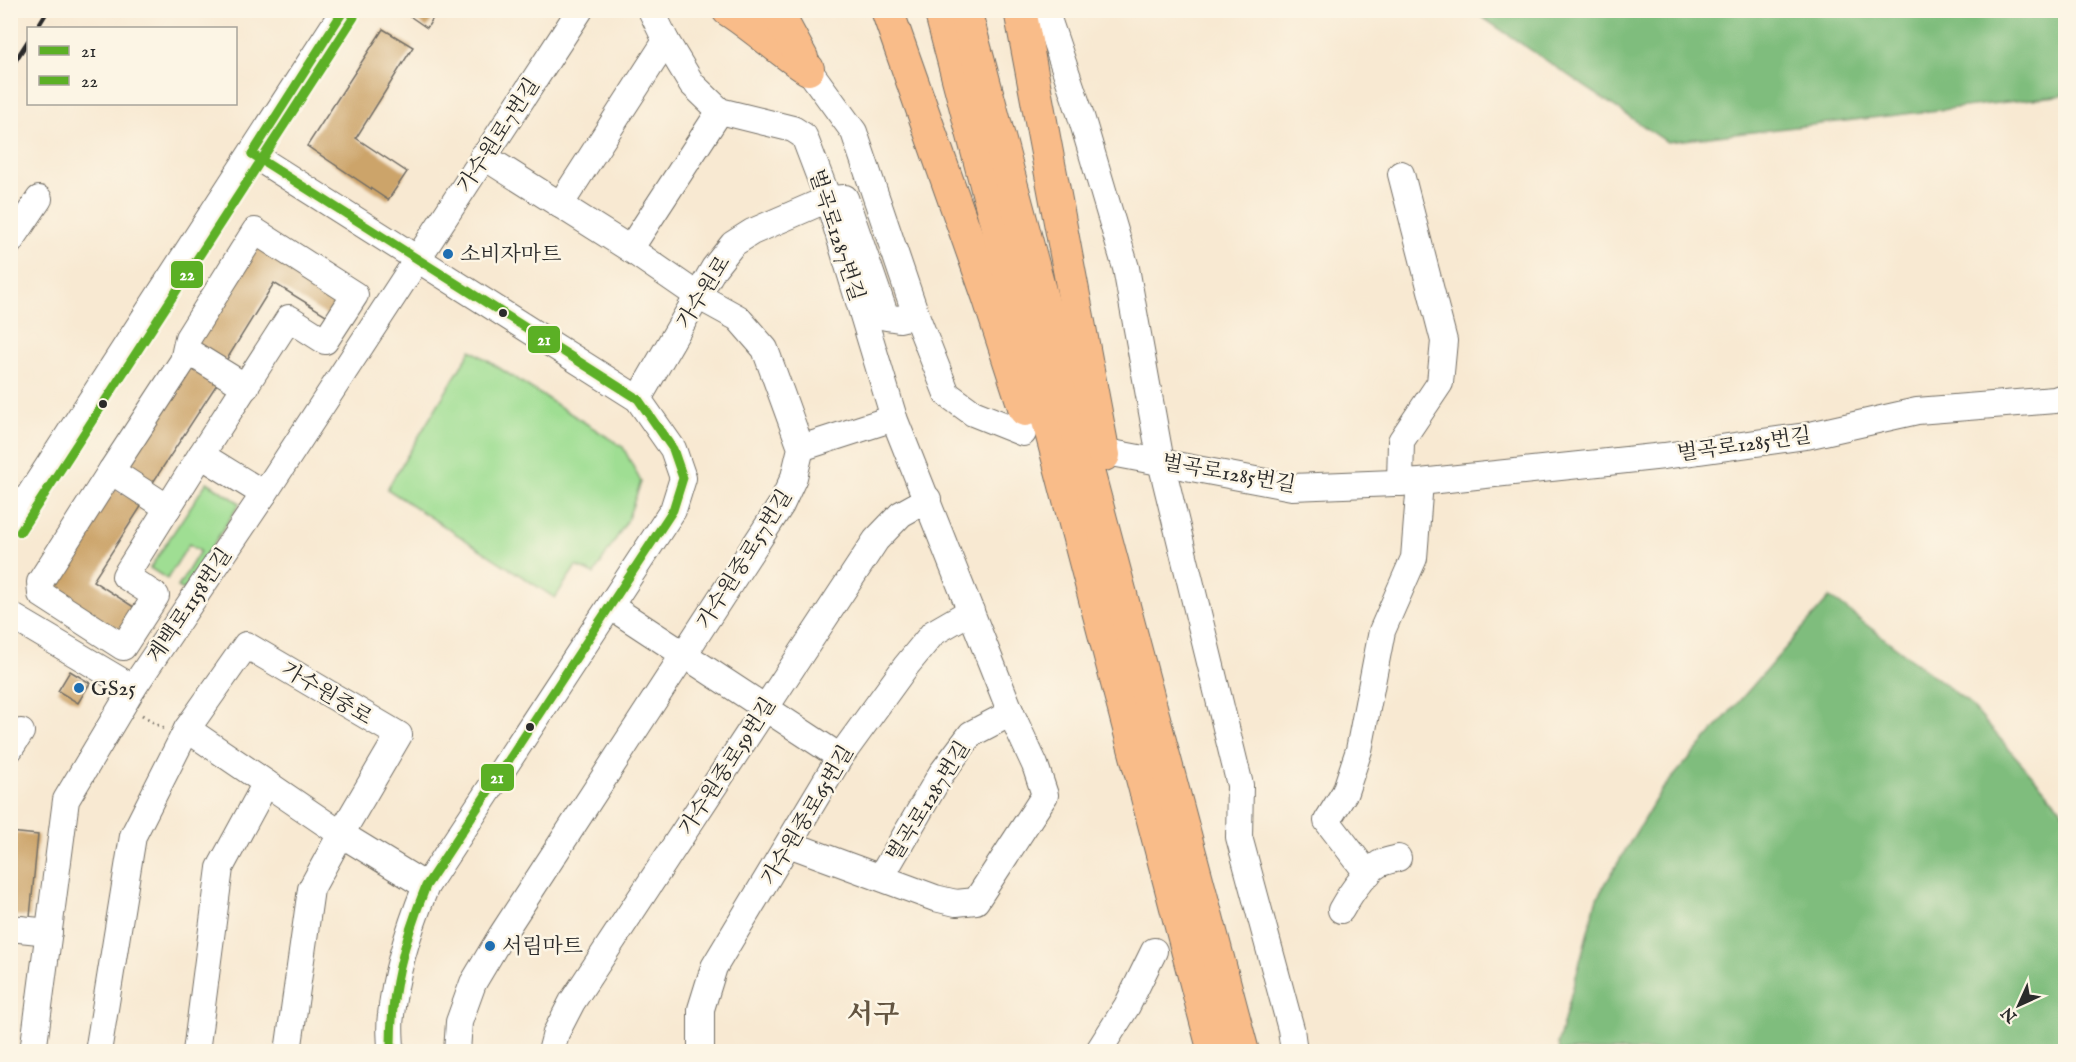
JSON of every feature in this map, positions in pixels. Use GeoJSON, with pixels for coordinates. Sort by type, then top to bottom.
{"type":"FeatureCollection","features":[{"type":"Feature","properties":{"kind":"main road"},"geometry":{"type":"LineString","coordinates":[[729,10],[746,12],[752,10]]}},
{"type":"Feature","properties":{"kind":"main road"},"geometry":{"type":"LineString","coordinates":[[729,10],[808,69]]}},
{"type":"Feature","properties":{"kind":"main road"},"geometry":{"type":"LineString","coordinates":[[776,10],[808,69]]}},
{"type":"Feature","properties":{"kind":"main road"},"geometry":{"type":"LineString","coordinates":[[887,10],[988,296],[1046,476],[1087,569]]}},
{"type":"Feature","properties":{"kind":"main road"},"geometry":{"type":"LineString","coordinates":[[940,10],[1214,1052]]}},
{"type":"Feature","properties":{"kind":"main road"},"geometry":{"type":"LineString","coordinates":[[965,10],[1243,1052]]}},
{"type":"Feature","properties":{"kind":"main road"},"geometry":{"type":"LineString","coordinates":[[1020,10],[1107,471],[1118,584]]}},
{"type":"Feature","properties":{"kind":"street"},"geometry":{"type":"LineString","coordinates":[[10,525],[344,10]]}},
{"type":"Feature","properties":{"kind":"street","name":"가수원로7번길"},"geometry":{"type":"LineString","coordinates":[[416,260],[580,10]]}},
{"type":"Feature","properties":{"kind":"street"},"geometry":{"type":"LineString","coordinates":[[630,249],[720,111],[692,84],[666,41],[651,10]]}},
{"type":"Feature","properties":{"kind":"street"},"geometry":{"type":"LineString","coordinates":[[1045,10],[1080,112],[1126,268],[1161,462],[1240,785],[1239,837],[1291,1029],[1294,1052]]}},
{"type":"Feature","properties":{"kind":"street"},"geometry":{"type":"LineString","coordinates":[[560,205],[666,41]]}},
{"type":"Feature","properties":{"kind":"street"},"geometry":{"type":"LineString","coordinates":[[808,69],[854,132],[916,315],[947,394],[974,413],[1023,433]]}},
{"type":"Feature","properties":{"kind":"street","name":"벌곡로1287번길"},"geometry":{"type":"LineString","coordinates":[[720,111],[793,129],[804,136],[828,199],[894,418],[1011,713],[1035,765],[1045,795],[976,901],[956,903],[935,898],[789,844]]}},
{"type":"Feature","properties":{"kind":"street"},"geometry":{"type":"LineString","coordinates":[[252,154],[638,399],[673,449],[683,477],[673,510],[426,886],[401,961],[391,1016],[391,1052]]}},
{"type":"Feature","properties":{"kind":"street"},"geometry":{"type":"LineString","coordinates":[[483,156],[630,249],[698,296],[738,318],[765,349],[801,448],[894,418]]}},
{"type":"Feature","properties":{"kind":"street"},"geometry":{"type":"LineString","coordinates":[[1368,874],[1327,821],[1345,792],[1359,750],[1382,631],[1414,558],[1410,482],[1401,441],[1440,383],[1444,340],[1401,174]]}},
{"type":"Feature","properties":{"kind":"street"},"geometry":{"type":"LineString","coordinates":[[828,199],[845,198],[886,317],[899,319],[916,315]]}},
{"type":"Feature","properties":{"kind":"street"},"geometry":{"type":"LineString","coordinates":[[10,242],[39,199]]}},
{"type":"Feature","properties":{"kind":"street","name":"가수원로"},"geometry":{"type":"LineString","coordinates":[[638,399],[714,268],[733,244],[752,232],[828,199]]}},
{"type":"Feature","properties":{"kind":"street"},"geometry":{"type":"LineString","coordinates":[[255,231],[355,295],[325,341],[289,318],[125,576],[156,596],[123,647],[40,594],[40,582],[183,361],[186,350],[188,338],[255,231]]}},
{"type":"Feature","properties":{"kind":"street","name":"계백로1158번길"},"geometry":{"type":"LineString","coordinates":[[33,1052],[66,800],[128,696],[264,494],[416,260]]}},
{"type":"Feature","properties":{"kind":"street"},"geometry":{"type":"LineString","coordinates":[[186,350],[246,387]]}},
{"type":"Feature","properties":{"kind":"street","name":"벌곡로1285번길"},"geometry":{"type":"LineString","coordinates":[[1112,453],[1292,487],[1410,482],[1664,456],[1806,436],[1917,411],[2055,400],[2066,396]]}},
{"type":"Feature","properties":{"kind":"street","name":"가수원중로57번길"},"geometry":{"type":"LineString","coordinates":[[457,1052],[459,1022],[473,982],[781,506],[794,477],[801,448]]}},
{"type":"Feature","properties":{"kind":"street"},"geometry":{"type":"LineString","coordinates":[[201,455],[264,494]]}},
{"type":"Feature","properties":{"kind":"street"},"geometry":{"type":"LineString","coordinates":[[111,471],[168,508]]}},
{"type":"Feature","properties":{"kind":"street","name":"가수원중로59번길"},"geometry":{"type":"LineString","coordinates":[[551,1052],[556,1033],[572,1002],[876,540],[901,514],[928,499]]}},
{"type":"Feature","properties":{"kind":"street"},"geometry":{"type":"LineString","coordinates":[[609,606],[840,757]]}},
{"type":"Feature","properties":{"kind":"street","name":"가수원중로65번길"},"geometry":{"type":"LineString","coordinates":[[701,1052],[701,1008],[714,967],[840,757],[906,666],[933,633],[971,611]]}},
{"type":"Feature","properties":{"kind":"street"},"geometry":{"type":"LineString","coordinates":[[10,615],[128,696]]}},
{"type":"Feature","properties":{"kind":"street","name":"가수원중로"},"geometry":{"type":"LineString","coordinates":[[98,1052],[134,836],[184,734],[246,645],[399,735],[341,834]]}},
{"type":"Feature","properties":{"kind":"street","name":"벌곡로1287번길"},"geometry":{"type":"LineString","coordinates":[[881,877],[941,774],[971,734],[1011,713]]}},
{"type":"Feature","properties":{"kind":"street"},"geometry":{"type":"LineString","coordinates":[[184,734],[266,783],[341,834],[426,886]]}},
{"type":"Feature","properties":{"kind":"street"},"geometry":{"type":"LineString","coordinates":[[196,1052],[220,868],[266,783]]}},
{"type":"Feature","properties":{"kind":"street"},"geometry":{"type":"LineString","coordinates":[[288,1052],[311,889],[341,834]]}},
{"type":"Feature","properties":{"kind":"street"},"geometry":{"type":"LineString","coordinates":[[1341,910],[1349,896],[1368,874],[1380,864],[1398,858]]}},
{"type":"Feature","properties":{"kind":"street"},"geometry":{"type":"LineString","coordinates":[[10,928],[49,932]]}},
{"type":"Feature","properties":{"kind":"street"},"geometry":{"type":"LineString","coordinates":[[1098,1052],[1127,1006],[1154,951]]}},
{"type":"Feature","properties":{"kind":"path"},"geometry":{"type":"LineString","coordinates":[[128,696],[184,734]]}},
{"type":"Feature","properties":{"kind":"green space"},"geometry":{"type":"Polygon","coordinates":[[[1473,11],[2065,11],[2065,95],[1667,142],[1473,11]]]}},
{"type":"Feature","properties":{"kind":"green space"},"geometry":{"type":"Polygon","coordinates":[[[471,350],[623,447],[641,482],[627,521],[594,574],[576,566],[555,598],[387,489],[471,350]]]}},
{"type":"Feature","properties":{"kind":"green space"},"geometry":{"type":"Polygon","coordinates":[[[207,482],[240,503],[184,590],[178,587],[200,551],[189,544],[167,579],[150,568],[207,482]]]}},
{"type":"Feature","properties":{"kind":"green space"},"geometry":{"type":"Polygon","coordinates":[[[1830,597],[1969,703],[2065,813],[2065,1051],[1559,1051],[1558,1043],[1597,898],[1660,792],[1830,597]]]}},
{"type":"Feature","properties":{"kind":"building"},"geometry":{"type":"Polygon","coordinates":[[[401,10],[438,10],[427,28],[401,10]]]}},
{"type":"Feature","properties":{"kind":"building"},"geometry":{"type":"Polygon","coordinates":[[[383,29],[413,47],[356,138],[407,172],[388,200],[307,146],[383,29]]]}},
{"type":"Feature","properties":{"kind":"building"},"geometry":{"type":"Polygon","coordinates":[[[257,238],[349,296],[334,320],[274,283],[224,364],[191,344],[257,238]]]}},
{"type":"Feature","properties":{"kind":"building"},"geometry":{"type":"Polygon","coordinates":[[[187,364],[217,384],[152,484],[123,464],[187,364]]]}},
{"type":"Feature","properties":{"kind":"building"},"geometry":{"type":"Polygon","coordinates":[[[109,484],[142,505],[93,581],[140,611],[123,637],[44,586],[109,484]]]}},
{"type":"Feature","properties":{"kind":"building"},"geometry":{"type":"Polygon","coordinates":[[[70,671],[90,683],[78,703],[58,691],[70,671]]]}},
{"type":"Feature","properties":{"kind":"building"},"geometry":{"type":"Polygon","coordinates":[[[10,832],[38,835],[30,917],[10,915],[10,832]]]}},
{"type":"Feature","properties":{"kind":"railway"},"geometry":{"type":"LineString","coordinates":[[38,27],[48,10]]}},
{"type":"Feature","properties":{"kind":"railway"},"geometry":{"type":"LineString","coordinates":[[10,69],[27,43]]}},
{"type":"Feature","properties":{"kind":"transit line","name":"21"},"geometry":{"type":"LineString","coordinates":[[252,154],[344,10]]}},
{"type":"Feature","properties":{"kind":"transit line","name":"22"},"geometry":{"type":"LineString","coordinates":[[20,532],[354,17]]}},
{"type":"Feature","properties":{"kind":"transit line","name":"21"},"geometry":{"type":"LineString","coordinates":[[252,154],[638,399],[673,449],[683,478],[673,510],[426,886],[400,967],[393,1008],[391,1052]]}},
{"type":"Feature","properties":{"kind":"place","name":"소비자마트"},"geometry":{"type":"Point","coordinates":[448,254]}},
{"type":"Feature","properties":{"kind":"place","name":"GS25"},"geometry":{"type":"Point","coordinates":[79,688]}},
{"type":"Feature","properties":{"kind":"place","name":"서림마트"},"geometry":{"type":"Point","coordinates":[490,946]}},
{"type":"Feature","properties":{"kind":"district","name":"서구"},"geometry":{"type":"Point","coordinates":[873,1014]}}]}
